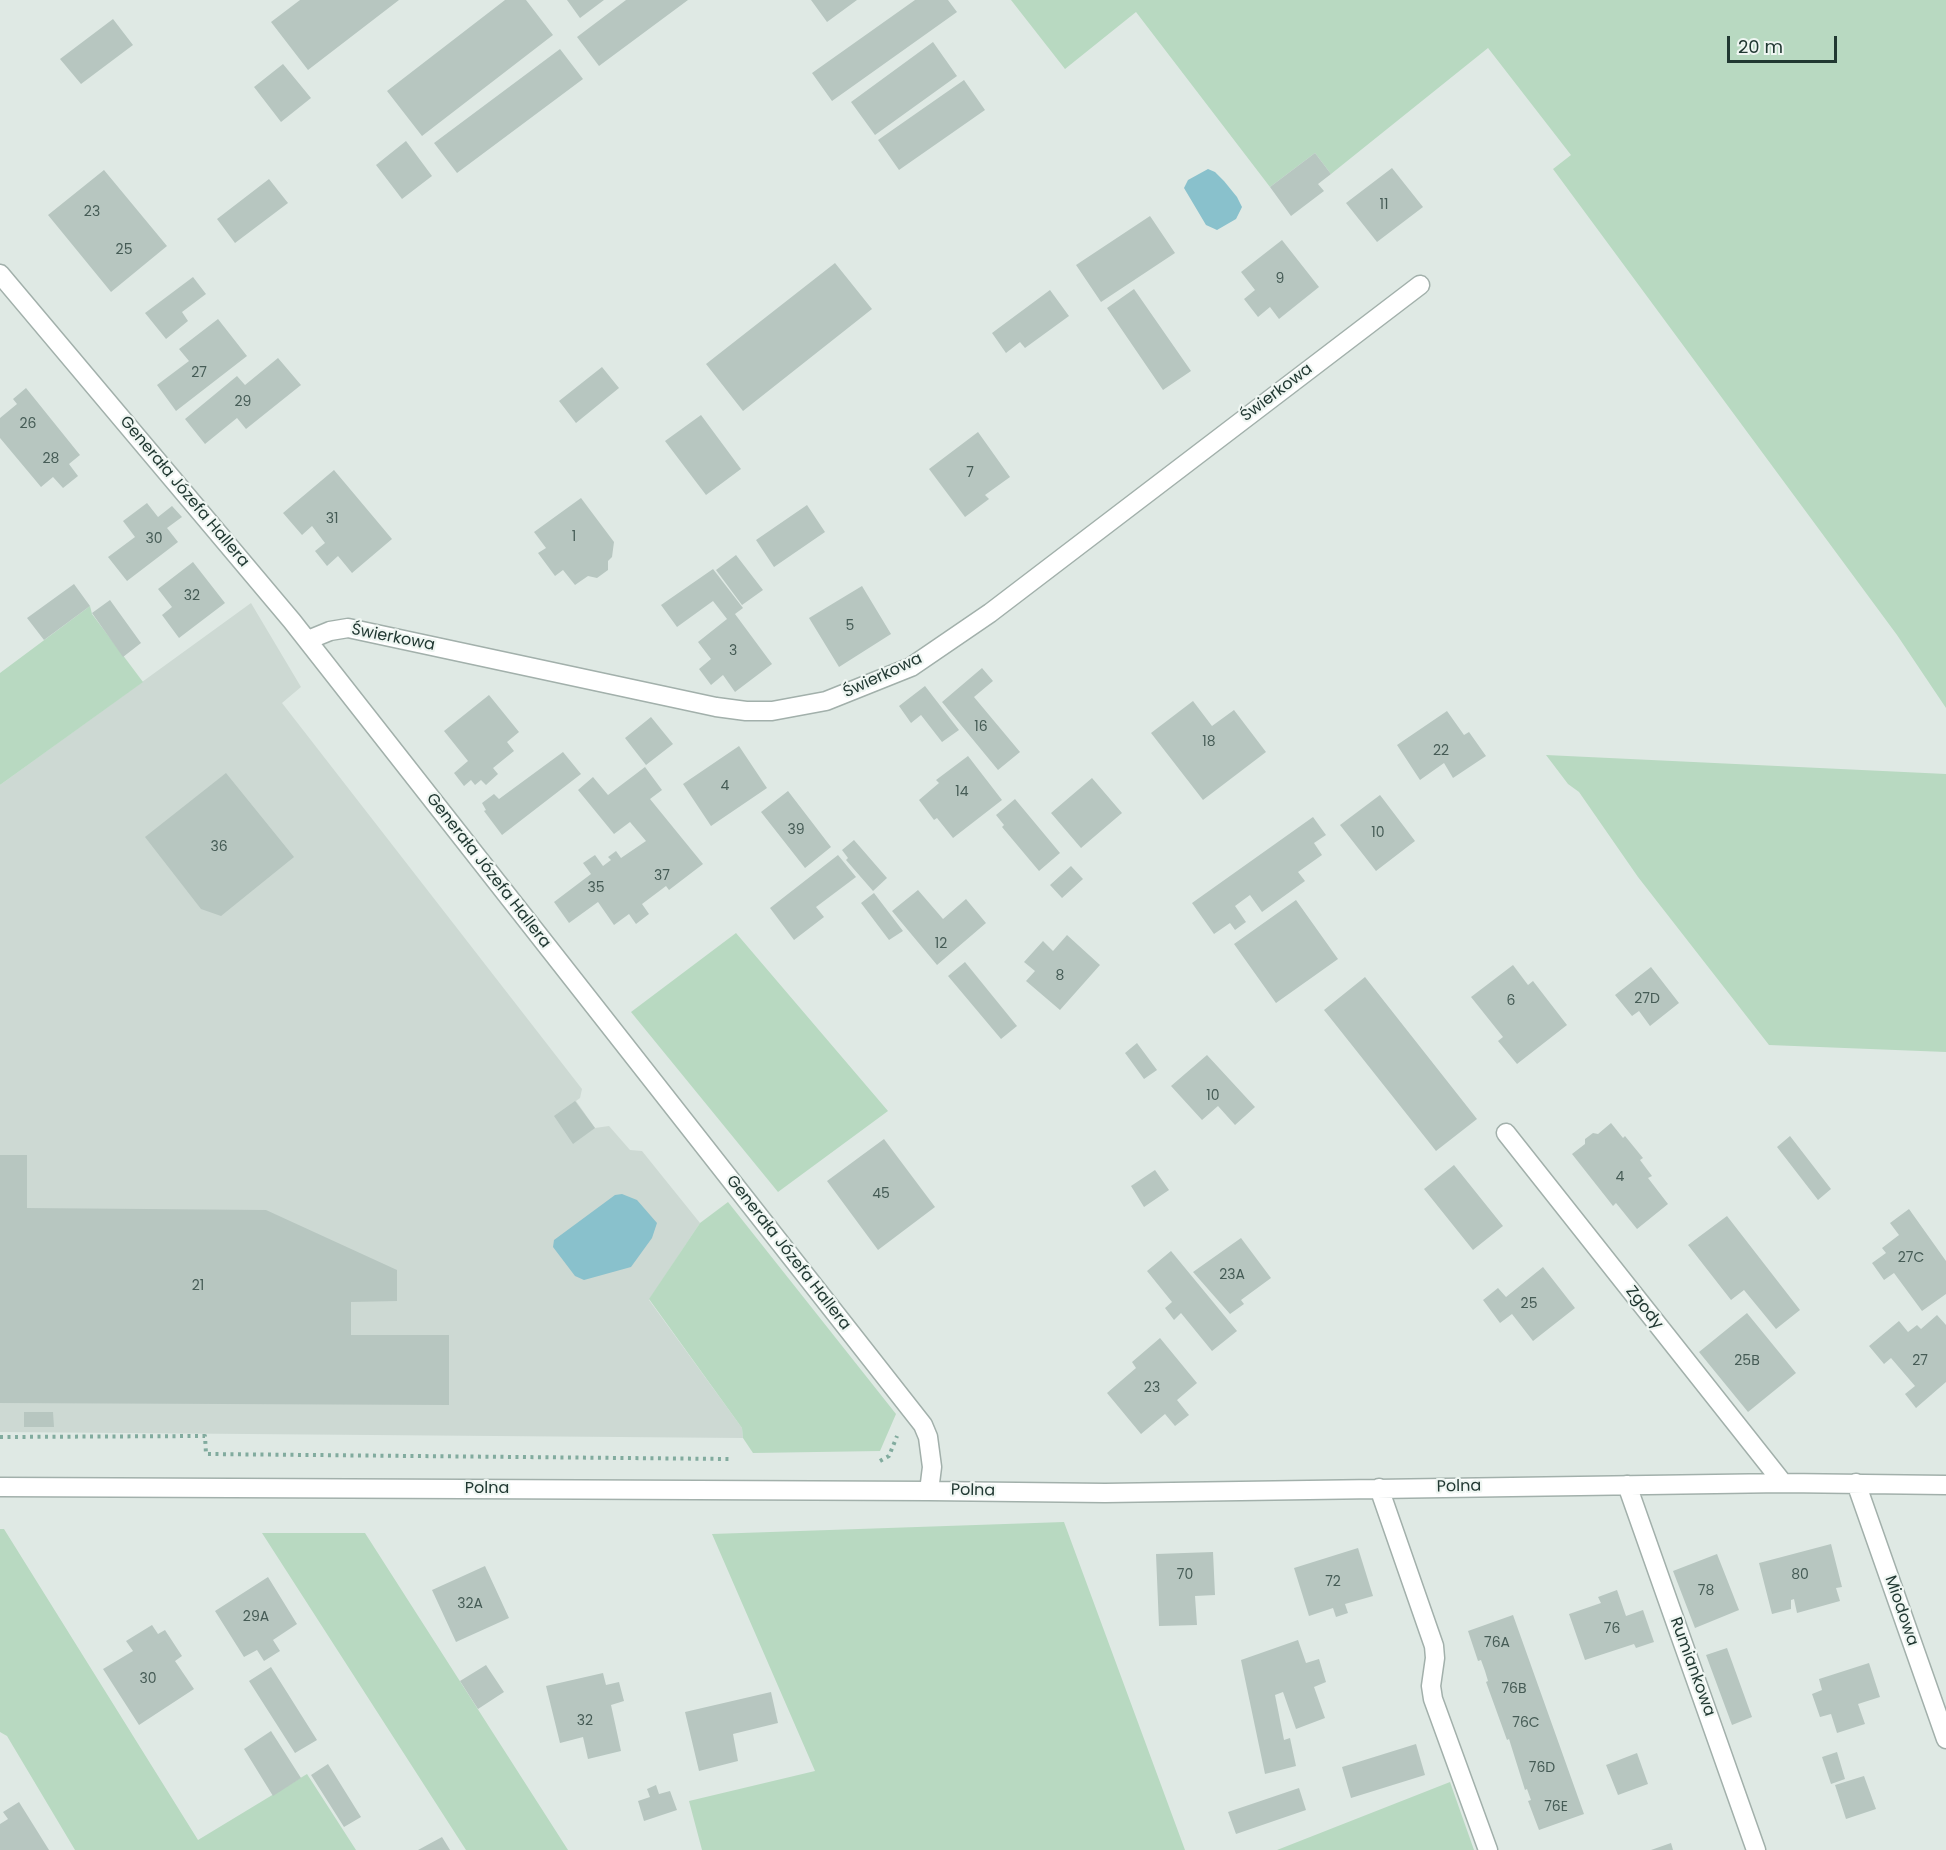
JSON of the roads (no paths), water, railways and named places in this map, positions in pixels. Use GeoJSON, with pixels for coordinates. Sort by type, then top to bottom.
{"type":"FeatureCollection","features":[{"type":"Feature","properties":{"kind":"street","name":"Generała Józefa Hallera"},"geometry":{"type":"LineString","coordinates":[[0,274],[308,640],[923,1425],[928,1437],[932,1467],[929,1491]]}},
{"type":"Feature","properties":{"kind":"street","name":"Świerkowa"},"geometry":{"type":"LineString","coordinates":[[308,640],[330,631],[348,628],[716,708],[772,711],[826,702],[910,667],[981,619],[1420,285]]}},
{"type":"Feature","properties":{"kind":"street","name":"Zgody"},"geometry":{"type":"LineString","coordinates":[[1506,1133],[1783,1483]]}},
{"type":"Feature","properties":{"kind":"street","name":"Polna"},"geometry":{"type":"LineString","coordinates":[[0,1487],[1105,1493],[1783,1483],[1946,1485]]}},
{"type":"Feature","properties":{"kind":"street","name":"Miodowa"},"geometry":{"type":"LineString","coordinates":[[1856,1484],[1946,1739]]}},
{"type":"Feature","properties":{"kind":"street","name":"Rumiankowa"},"geometry":{"type":"LineString","coordinates":[[1627,1485],[1756,1850]]}},
{"type":"Feature","properties":{"kind":"street"},"geometry":{"type":"LineString","coordinates":[[1379,1488],[1434,1646],[1435,1658],[1431,1686],[1433,1699],[1488,1850]]}},
{"type":"Feature","properties":{"kind":"water"},"geometry":{"type":"Polygon","coordinates":[[[1208,169],[1224,181],[1242,207],[1236,219],[1217,230],[1206,225],[1184,188],[1188,180],[1208,169]]]}},
{"type":"Feature","properties":{"kind":"water"},"geometry":{"type":"Polygon","coordinates":[[[622,1194],[637,1200],[657,1223],[652,1238],[631,1267],[584,1280],[575,1276],[553,1247],[554,1240],[615,1195],[622,1194]]]}}]}
